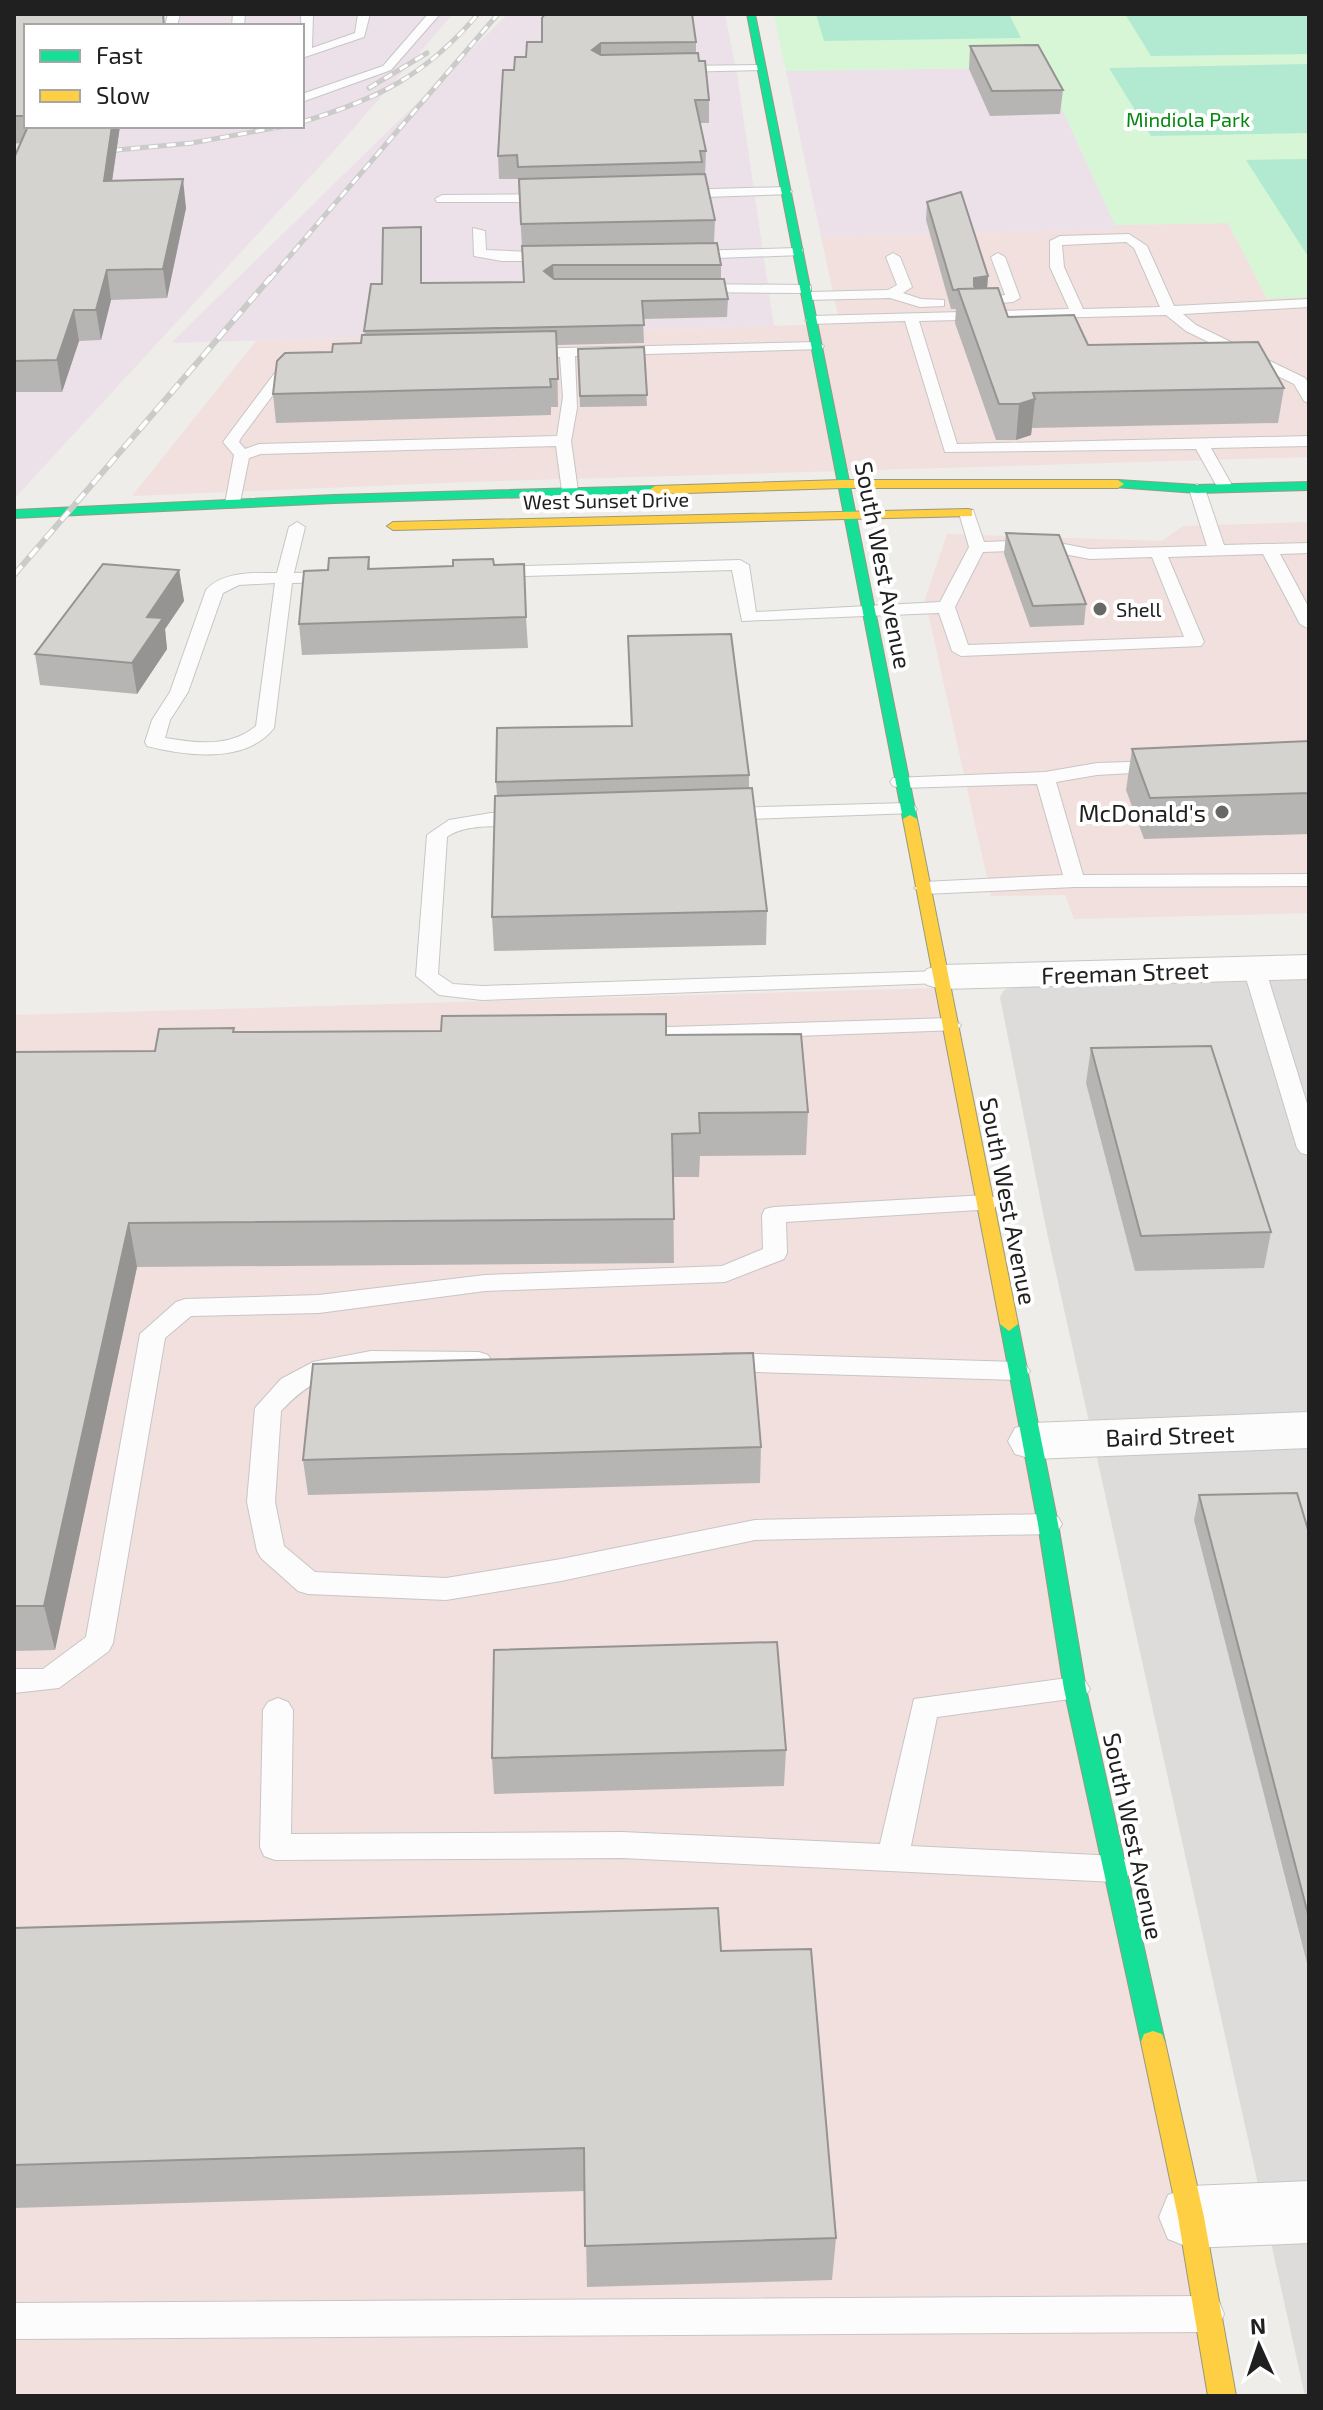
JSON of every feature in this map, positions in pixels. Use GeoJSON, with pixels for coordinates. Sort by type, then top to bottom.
{"type":"FeatureCollection","features":[{"type":"Feature","properties":{"kind":"street","name":"South West Avenue"},"geometry":{"type":"LineString","coordinates":[[751,14],[900,782],[986,1203],[1048,1524],[1075,1689],[1191,2217],[1222,2396]]}},
{"type":"Feature","properties":{"kind":"street","name":"West Sunset Drive"},"geometry":{"type":"LineString","coordinates":[[14,514],[570,491],[842,484],[1145,484],[1197,489],[1309,486]]}},
{"type":"Feature","properties":{"kind":"street","name":"West Sunset Drive"},"geometry":{"type":"LineString","coordinates":[[1107,503],[1154,499],[1197,489]]}},
{"type":"Feature","properties":{"kind":"street","name":"West Sunset Drive"},"geometry":{"type":"LineString","coordinates":[[372,526],[975,512]]}},
{"type":"Feature","properties":{"kind":"street"},"geometry":{"type":"LineString","coordinates":[[14,527],[115,528]]}},
{"type":"Feature","properties":{"kind":"street","name":"Freeman Street"},"geometry":{"type":"LineString","coordinates":[[941,977],[1309,967]]}},
{"type":"Feature","properties":{"kind":"street","name":"Baird Street"},"geometry":{"type":"LineString","coordinates":[[1032,1441],[1309,1430]]}},
{"type":"Feature","properties":{"kind":"street"},"geometry":{"type":"LineString","coordinates":[[1191,2217],[1309,2212]]}},
{"type":"Feature","properties":{"kind":"lane"},"geometry":{"type":"LineString","coordinates":[[307,14],[304,53],[360,35],[364,14]]}},
{"type":"Feature","properties":{"kind":"lane"},"geometry":{"type":"LineString","coordinates":[[304,97],[387,68],[434,14]]}},
{"type":"Feature","properties":{"kind":"lane"},"geometry":{"type":"LineString","coordinates":[[657,69],[761,68]]}},
{"type":"Feature","properties":{"kind":"lane"},"geometry":{"type":"LineString","coordinates":[[661,195],[786,191]]}},
{"type":"Feature","properties":{"kind":"lane"},"geometry":{"type":"LineString","coordinates":[[442,199],[568,198]]}},
{"type":"Feature","properties":{"kind":"lane"},"geometry":{"type":"LineString","coordinates":[[478,231],[479,253],[502,257],[564,257]]}},
{"type":"Feature","properties":{"kind":"lane"},"geometry":{"type":"LineString","coordinates":[[1078,314],[1057,267],[1055,244],[1060,240],[1129,238],[1140,246],[1169,311],[1191,328],[1300,381],[1309,398]]}},
{"type":"Feature","properties":{"kind":"lane"},"geometry":{"type":"LineString","coordinates":[[673,255],[798,252]]}},
{"type":"Feature","properties":{"kind":"lane"},"geometry":{"type":"LineString","coordinates":[[891,294],[905,287],[893,257]]}},
{"type":"Feature","properties":{"kind":"lane"},"geometry":{"type":"LineString","coordinates":[[677,288],[891,294],[920,303],[1003,302],[1013,298],[998,257]]}},
{"type":"Feature","properties":{"kind":"lane"},"geometry":{"type":"LineString","coordinates":[[812,320],[1169,311],[1309,303]]}},
{"type":"Feature","properties":{"kind":"lane"},"geometry":{"type":"LineString","coordinates":[[911,317],[951,449],[1309,441]]}},
{"type":"Feature","properties":{"kind":"lane"},"geometry":{"type":"LineString","coordinates":[[508,354],[817,346]]}},
{"type":"Feature","properties":{"kind":"lane"},"geometry":{"type":"LineString","coordinates":[[567,353],[571,388],[568,426],[563,441],[570,491]]}},
{"type":"Feature","properties":{"kind":"lane"},"geometry":{"type":"LineString","coordinates":[[1216,355],[1247,354]]}},
{"type":"Feature","properties":{"kind":"lane"},"geometry":{"type":"LineString","coordinates":[[242,455],[231,442],[234,437],[279,377],[293,363],[312,357]]}},
{"type":"Feature","properties":{"kind":"lane"},"geometry":{"type":"LineString","coordinates":[[242,455],[259,449],[563,441]]}},
{"type":"Feature","properties":{"kind":"lane"},"geometry":{"type":"LineString","coordinates":[[1201,444],[1226,489]]}},
{"type":"Feature","properties":{"kind":"lane"},"geometry":{"type":"LineString","coordinates":[[233,504],[242,455]]}},
{"type":"Feature","properties":{"kind":"lane"},"geometry":{"type":"LineString","coordinates":[[1197,489],[1217,551]]}},
{"type":"Feature","properties":{"kind":"lane"},"geometry":{"type":"LineString","coordinates":[[975,512],[977,547],[946,607],[961,651],[1195,642],[1158,552]]}},
{"type":"Feature","properties":{"kind":"lane"},"geometry":{"type":"LineString","coordinates":[[297,527],[284,578],[265,728],[256,739],[239,745],[186,748],[154,742],[161,720],[179,692],[215,590],[222,584],[237,581],[284,578],[346,576]]}},
{"type":"Feature","properties":{"kind":"lane"},"geometry":{"type":"LineString","coordinates":[[977,547],[1043,545],[1090,554],[1309,548]]}},
{"type":"Feature","properties":{"kind":"lane"},"geometry":{"type":"LineString","coordinates":[[1269,549],[1309,624]]}},
{"type":"Feature","properties":{"kind":"lane"},"geometry":{"type":"LineString","coordinates":[[470,573],[740,565],[748,617],[946,607]]}},
{"type":"Feature","properties":{"kind":"lane"},"geometry":{"type":"LineString","coordinates":[[900,782],[1045,778],[1097,769],[1188,767]]}},
{"type":"Feature","properties":{"kind":"lane"},"geometry":{"type":"LineString","coordinates":[[1045,778],[1075,881]]}},
{"type":"Feature","properties":{"kind":"lane"},"geometry":{"type":"LineString","coordinates":[[700,814],[907,809]]}},
{"type":"Feature","properties":{"kind":"lane"},"geometry":{"type":"LineString","coordinates":[[541,818],[474,820],[446,827],[437,835],[427,976],[447,990],[482,993],[941,977]]}},
{"type":"Feature","properties":{"kind":"lane"},"geometry":{"type":"LineString","coordinates":[[924,888],[1075,881],[1309,880]]}},
{"type":"Feature","properties":{"kind":"lane"},"geometry":{"type":"LineString","coordinates":[[1254,968],[1309,1148]]}},
{"type":"Feature","properties":{"kind":"lane"},"geometry":{"type":"LineString","coordinates":[[621,1035],[950,1025]]}},
{"type":"Feature","properties":{"kind":"lane"},"geometry":{"type":"LineString","coordinates":[[14,1681],[49,1680],[99,1643],[153,1334],[185,1308],[319,1304],[485,1283],[725,1274],[775,1253],[774,1215],[986,1203]]}},
{"type":"Feature","properties":{"kind":"lane"},"geometry":{"type":"LineString","coordinates":[[512,1361],[371,1360],[322,1368],[290,1386],[268,1408],[261,1502],[271,1551],[308,1583],[446,1589],[561,1570],[755,1530],[1048,1524]]}},
{"type":"Feature","properties":{"kind":"lane"},"geometry":{"type":"LineString","coordinates":[[698,1362],[1017,1371]]}},
{"type":"Feature","properties":{"kind":"lane"},"geometry":{"type":"LineString","coordinates":[[893,1858],[924,1707],[1075,1689]]}},
{"type":"Feature","properties":{"kind":"lane"},"geometry":{"type":"LineString","coordinates":[[278,1710],[275,1847],[622,1845],[1116,1869]]}},
{"type":"Feature","properties":{"kind":"lane"},"geometry":{"type":"LineString","coordinates":[[14,2321],[1208,2314]]}},
{"type":"Feature","properties":{"kind":"shaded area"},"geometry":{"type":"Polygon","coordinates":[[[14,14],[453,14],[333,152],[14,499],[14,14]]]}},
{"type":"Feature","properties":{"kind":"shaded area"},"geometry":{"type":"Polygon","coordinates":[[[508,14],[725,14],[737,74],[774,326],[171,343],[508,14]]]}},
{"type":"Feature","properties":{"kind":"shaded area"},"geometry":{"type":"Polygon","coordinates":[[[1043,67],[1117,229],[821,237],[786,71],[1043,67]]]}},
{"type":"Feature","properties":{"kind":"shaded area"},"geometry":{"type":"Polygon","coordinates":[[[1228,223],[1267,298],[1309,297],[1309,457],[467,482],[132,496],[256,341],[840,324],[821,237],[1228,223]]]}},
{"type":"Feature","properties":{"kind":"shaded area"},"geometry":{"type":"Polygon","coordinates":[[[1309,522],[1309,913],[1074,919],[1065,895],[991,896],[925,599],[947,534],[1162,541],[1183,526],[1309,522]]]}},
{"type":"Feature","properties":{"kind":"shaded area"},"geometry":{"type":"Polygon","coordinates":[[[1309,979],[1309,2396],[1305,2396],[1046,1228],[1000,997],[1004,990],[1016,986],[1309,979]]]}},
{"type":"Feature","properties":{"kind":"shaded area"},"geometry":{"type":"Polygon","coordinates":[[[937,988],[1212,2396],[14,2396],[14,1015],[937,988]]]}},
{"type":"Feature","properties":{"kind":"green space","name":"Mindiola Park"},"geometry":{"type":"Polygon","coordinates":[[[774,14],[1309,14],[1309,297],[1267,299],[1228,223],[1115,225],[1043,67],[786,71],[774,14]]]}},
{"type":"Feature","properties":{"kind":"green space"},"geometry":{"type":"Polygon","coordinates":[[[816,14],[1009,14],[1021,38],[824,41],[816,14]]]}},
{"type":"Feature","properties":{"kind":"green space"},"geometry":{"type":"Polygon","coordinates":[[[1125,14],[1309,14],[1309,54],[1151,56],[1125,14]]]}},
{"type":"Feature","properties":{"kind":"green space"},"geometry":{"type":"Polygon","coordinates":[[[1309,64],[1309,133],[1151,136],[1109,68],[1309,64]]]}},
{"type":"Feature","properties":{"kind":"green space"},"geometry":{"type":"Polygon","coordinates":[[[1309,159],[1309,258],[1246,160],[1309,159]]]}},
{"type":"Feature","properties":{"kind":"building"},"geometry":{"type":"Polygon","coordinates":[[[14,14],[163,14],[164,24],[24,24],[24,116],[14,116],[14,14]]]}},
{"type":"Feature","properties":{"kind":"building"},"geometry":{"type":"Polygon","coordinates":[[[545,14],[692,14],[696,42],[601,43],[592,50],[601,55],[698,53],[699,61],[705,61],[709,100],[695,100],[706,151],[700,151],[702,162],[518,167],[517,155],[498,156],[503,70],[514,70],[515,57],[526,57],[527,42],[542,42],[542,18],[545,14]]]}},
{"type":"Feature","properties":{"kind":"building"},"geometry":{"type":"Polygon","coordinates":[[[1038,45],[1063,90],[992,91],[970,46],[1038,45]]]}},
{"type":"Feature","properties":{"kind":"building"},"geometry":{"type":"Polygon","coordinates":[[[27,128],[112,128],[104,181],[183,179],[163,269],[107,270],[96,310],[74,310],[57,360],[14,361],[14,158],[27,128]]]}},
{"type":"Feature","properties":{"kind":"building"},"geometry":{"type":"Polygon","coordinates":[[[705,174],[715,220],[521,224],[519,179],[705,174]]]}},
{"type":"Feature","properties":{"kind":"building"},"geometry":{"type":"Polygon","coordinates":[[[961,192],[988,276],[974,278],[976,289],[953,290],[927,202],[961,192]]]}},
{"type":"Feature","properties":{"kind":"building"},"geometry":{"type":"Polygon","coordinates":[[[421,227],[421,283],[524,282],[522,246],[717,243],[721,265],[553,265],[544,271],[554,279],[724,279],[728,299],[642,301],[644,325],[364,331],[371,284],[382,284],[383,228],[421,227]]]}},
{"type":"Feature","properties":{"kind":"building"},"geometry":{"type":"Polygon","coordinates":[[[998,288],[1008,317],[1074,315],[1088,345],[1258,342],[1284,388],[1033,393],[1035,399],[1019,404],[999,404],[958,289],[998,288]]]}},
{"type":"Feature","properties":{"kind":"building"},"geometry":{"type":"Polygon","coordinates":[[[556,331],[558,379],[550,379],[551,387],[273,394],[277,361],[285,353],[332,352],[333,344],[361,343],[362,335],[556,331]]]}},
{"type":"Feature","properties":{"kind":"building"},"geometry":{"type":"Polygon","coordinates":[[[644,347],[647,395],[580,396],[578,349],[644,347]]]}},
{"type":"Feature","properties":{"kind":"building"},"geometry":{"type":"Polygon","coordinates":[[[1006,533],[1059,535],[1086,604],[1033,606],[1006,533]]]}},
{"type":"Feature","properties":{"kind":"building"},"geometry":{"type":"Polygon","coordinates":[[[369,557],[368,569],[453,566],[453,560],[493,559],[494,565],[524,564],[526,617],[299,624],[304,571],[328,570],[329,558],[369,557]]]}},
{"type":"Feature","properties":{"kind":"building"},"geometry":{"type":"Polygon","coordinates":[[[103,564],[179,570],[147,617],[163,618],[132,663],[35,654],[103,564]]]}},
{"type":"Feature","properties":{"kind":"building"},"geometry":{"type":"Polygon","coordinates":[[[731,634],[749,775],[496,782],[497,728],[632,726],[628,636],[731,634]]]}},
{"type":"Feature","properties":{"kind":"building"},"geometry":{"type":"Polygon","coordinates":[[[1309,741],[1309,793],[1150,798],[1132,749],[1309,741]]]}},
{"type":"Feature","properties":{"kind":"building"},"geometry":{"type":"Polygon","coordinates":[[[752,788],[767,911],[492,917],[495,796],[752,788]]]}},
{"type":"Feature","properties":{"kind":"building"},"geometry":{"type":"Polygon","coordinates":[[[666,1014],[666,1035],[801,1034],[808,1112],[699,1113],[700,1133],[672,1134],[674,1219],[129,1223],[44,1606],[14,1606],[14,1052],[155,1051],[159,1029],[234,1028],[233,1032],[441,1031],[442,1016],[666,1014]]]}},
{"type":"Feature","properties":{"kind":"building"},"geometry":{"type":"Polygon","coordinates":[[[1211,1046],[1271,1232],[1141,1236],[1091,1048],[1211,1046]]]}},
{"type":"Feature","properties":{"kind":"building"},"geometry":{"type":"Polygon","coordinates":[[[753,1353],[761,1447],[303,1460],[313,1364],[753,1353]]]}},
{"type":"Feature","properties":{"kind":"building"},"geometry":{"type":"Polygon","coordinates":[[[1297,1493],[1309,1533],[1309,1918],[1199,1495],[1297,1493]]]}},
{"type":"Feature","properties":{"kind":"building"},"geometry":{"type":"Polygon","coordinates":[[[777,1642],[786,1750],[492,1758],[494,1650],[777,1642]]]}},
{"type":"Feature","properties":{"kind":"building"},"geometry":{"type":"Polygon","coordinates":[[[718,1908],[721,1951],[811,1949],[836,2238],[585,2246],[584,2148],[14,2165],[14,1928],[718,1908]]]}},
{"type":"Feature","properties":{"kind":"railway"},"geometry":{"type":"LineString","coordinates":[[304,121],[354,104],[399,82],[439,53],[478,14]]}},
{"type":"Feature","properties":{"kind":"railway"},"geometry":{"type":"LineString","coordinates":[[270,279],[498,14]]}},
{"type":"Feature","properties":{"kind":"railway"},"geometry":{"type":"LineString","coordinates":[[369,88],[427,53]]}},
{"type":"Feature","properties":{"kind":"railway"},"geometry":{"type":"LineString","coordinates":[[95,152],[192,143],[274,128]]}},
{"type":"Feature","properties":{"kind":"railway"},"geometry":{"type":"LineString","coordinates":[[14,575],[271,277]]}},
{"type":"Feature","properties":{"kind":"traffic: fast"},"geometry":{"type":"LineString","coordinates":[[751,14],[910,819]]}},
{"type":"Feature","properties":{"kind":"traffic: fast"},"geometry":{"type":"LineString","coordinates":[[1118,484],[1197,489],[1309,486]]}},
{"type":"Feature","properties":{"kind":"traffic: fast"},"geometry":{"type":"LineString","coordinates":[[14,514],[334,499],[655,490]]}},
{"type":"Feature","properties":{"kind":"traffic: fast"},"geometry":{"type":"LineString","coordinates":[[1009,1324],[1048,1524],[1075,1689],[1153,2042]]}},
{"type":"Feature","properties":{"kind":"traffic: slow"},"geometry":{"type":"LineString","coordinates":[[655,490],[842,484],[1118,484]]}},
{"type":"Feature","properties":{"kind":"traffic: slow"},"geometry":{"type":"LineString","coordinates":[[393,526],[968,513]]}},
{"type":"Feature","properties":{"kind":"traffic: slow"},"geometry":{"type":"LineString","coordinates":[[910,819],[1009,1324]]}},
{"type":"Feature","properties":{"kind":"traffic: slow"},"geometry":{"type":"LineString","coordinates":[[1153,2042],[1191,2217],[1222,2396]]}},
{"type":"Feature","properties":{"kind":"place","name":"Shell"},"geometry":{"type":"Point","coordinates":[1100,609]}},
{"type":"Feature","properties":{"kind":"place","name":"McDonald's"},"geometry":{"type":"Point","coordinates":[1222,812]}}]}
